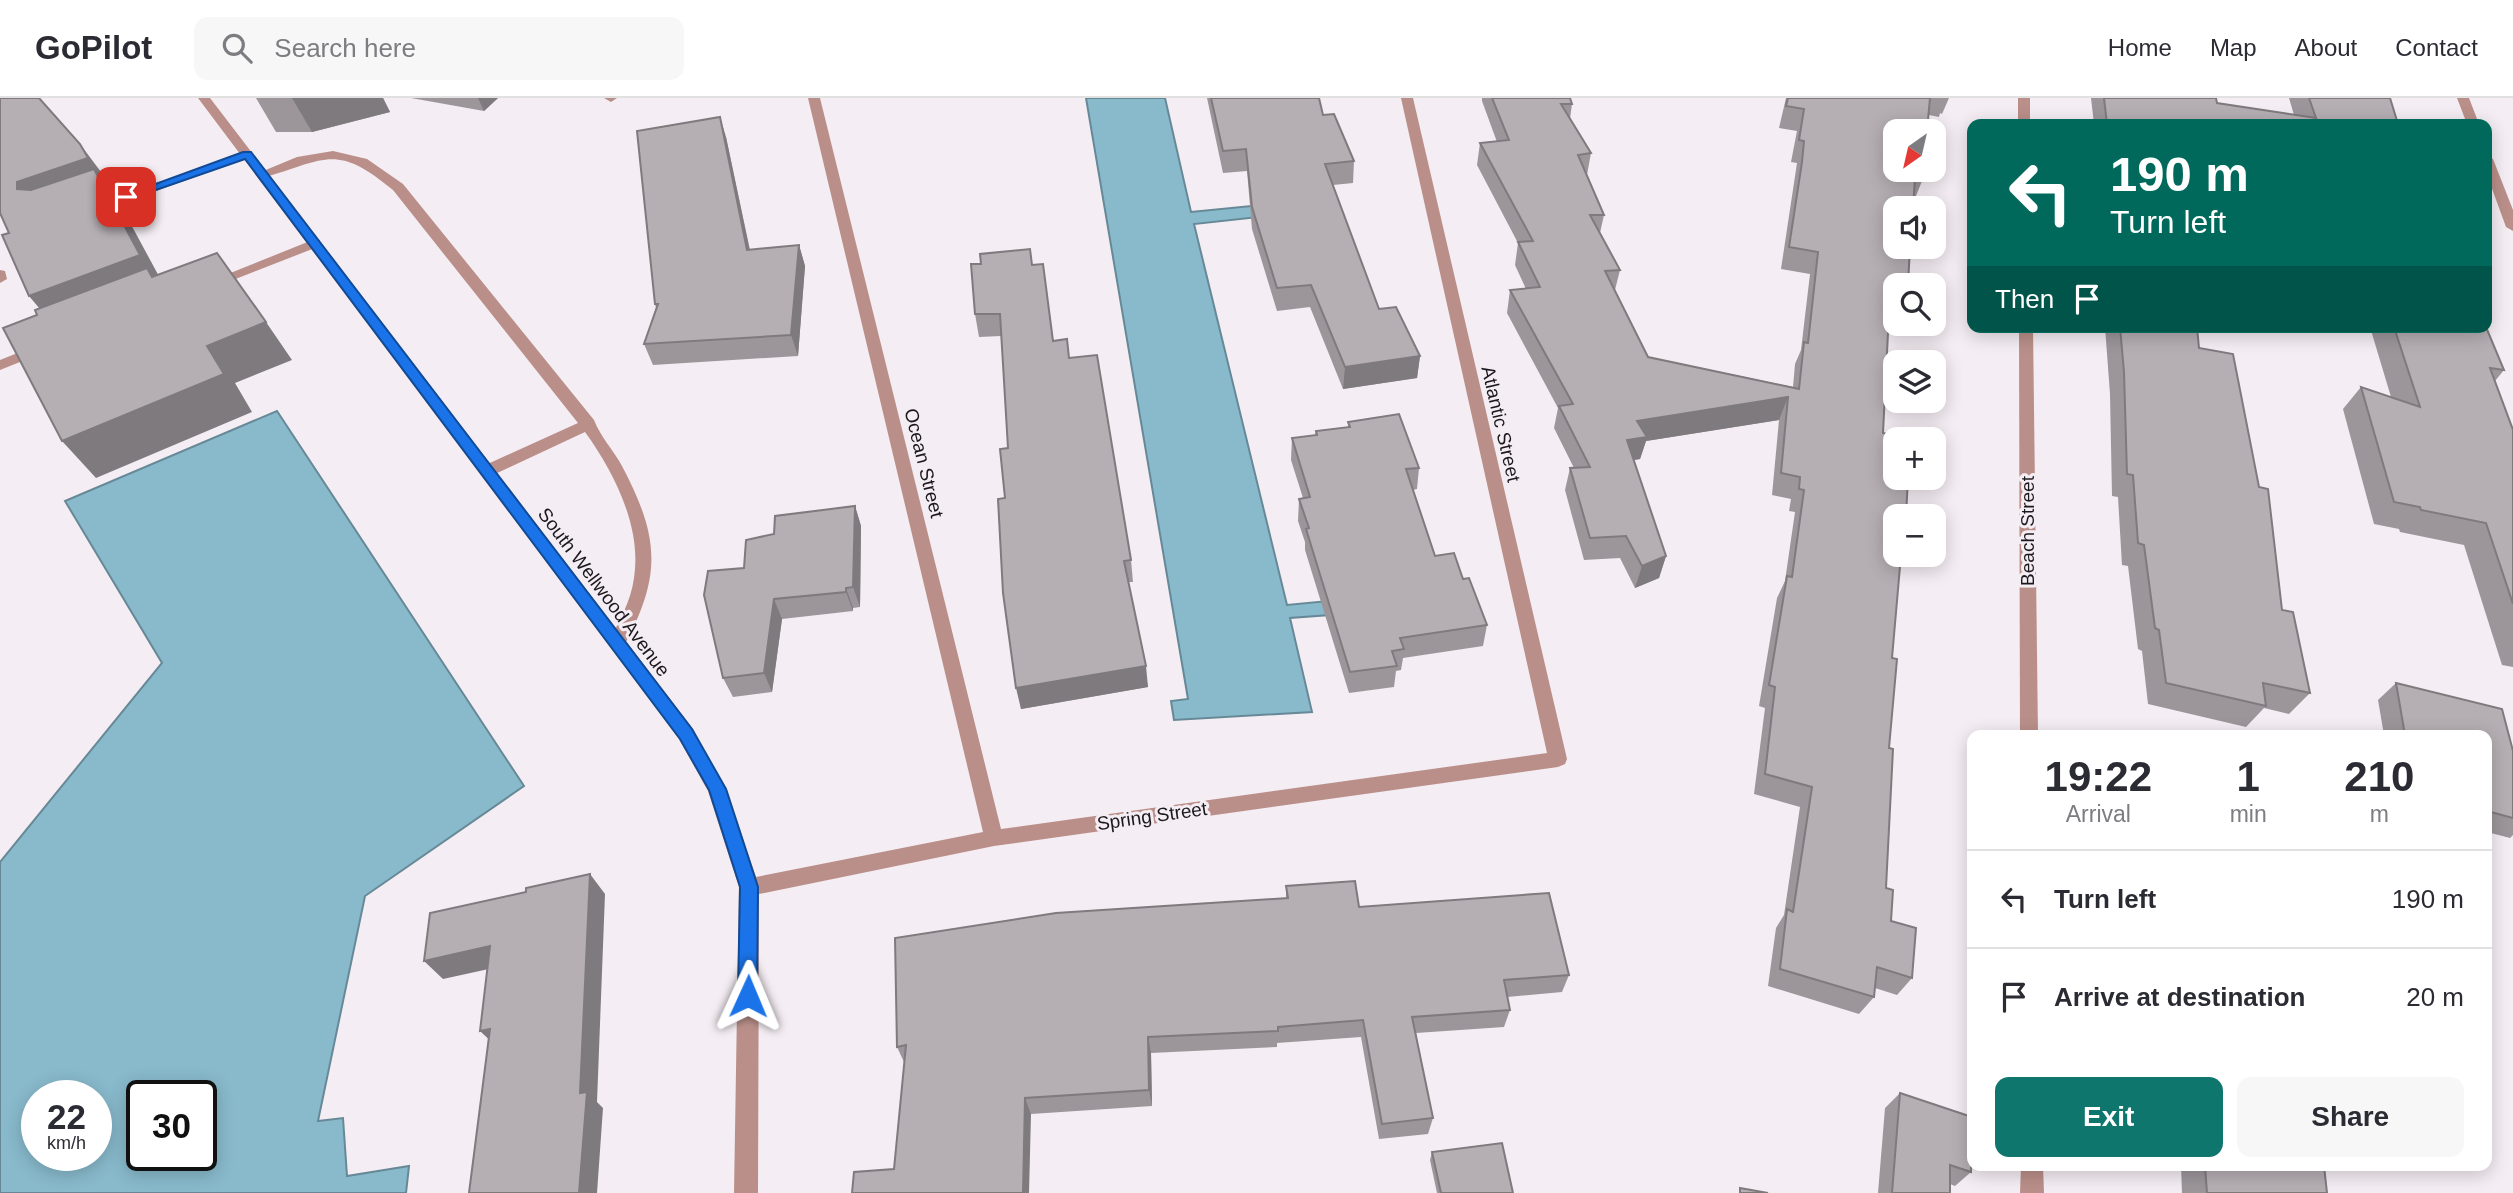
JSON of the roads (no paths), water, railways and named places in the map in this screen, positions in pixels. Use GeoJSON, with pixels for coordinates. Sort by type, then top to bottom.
{"type":"FeatureCollection","features":[{"type":"Feature","properties":{"kind":"street","name":"South Wellwood Avenue"},"geometry":{"type":"LineString","coordinates":[[204,98],[686,734],[717,789],[749,887],[746,1193]]}},
{"type":"Feature","properties":{"kind":"street","name":"Ocean Street"},"geometry":{"type":"LineString","coordinates":[[814,98],[994,838]]}},
{"type":"Feature","properties":{"kind":"street","name":"Atlantic Street"},"geometry":{"type":"LineString","coordinates":[[1407,98],[1558,759]]}},
{"type":"Feature","properties":{"kind":"street"},"geometry":{"type":"LineString","coordinates":[[2024,98],[2024,119]]}},
{"type":"Feature","properties":{"kind":"street"},"geometry":{"type":"LineString","coordinates":[[2463,98],[2471,119]]}},
{"type":"Feature","properties":{"kind":"street"},"geometry":{"type":"LineString","coordinates":[[262,174],[307,157],[336,153],[374,166],[398,187],[589,424],[633,504],[644,551],[643,582],[636,608],[617,643]]}},
{"type":"Feature","properties":{"kind":"street"},"geometry":{"type":"LineString","coordinates":[[79,213],[247,154]]}},
{"type":"Feature","properties":{"kind":"street"},"geometry":{"type":"LineString","coordinates":[[2492,172],[2513,227]]}},
{"type":"Feature","properties":{"kind":"street"},"geometry":{"type":"LineString","coordinates":[[201,287],[315,243]]}},
{"type":"Feature","properties":{"kind":"street","name":"Beach Street"},"geometry":{"type":"LineString","coordinates":[[2026,333],[2029,730]]}},
{"type":"Feature","properties":{"kind":"street"},"geometry":{"type":"LineString","coordinates":[[0,365],[50,345]]}},
{"type":"Feature","properties":{"kind":"street"},"geometry":{"type":"LineString","coordinates":[[487,471],[589,424]]}},
{"type":"Feature","properties":{"kind":"street","name":"Spring Street"},"geometry":{"type":"LineString","coordinates":[[749,887],[994,838],[1558,759]]}},
{"type":"Feature","properties":{"kind":"street"},"geometry":{"type":"LineString","coordinates":[[2032,1171],[2032,1193]]}},
{"type":"Feature","properties":{"kind":"water"},"geometry":{"type":"Polygon","coordinates":[[[1086,98],[1165,98],[1191,212],[1283,203],[1287,214],[1194,224],[1287,605],[1328,601],[1330,615],[1290,618],[1312,712],[1174,720],[1171,701],[1188,699],[1086,98]]]}},
{"type":"Feature","properties":{"kind":"water"},"geometry":{"type":"Polygon","coordinates":[[[277,411],[524,786],[365,896],[318,1121],[343,1118],[347,1176],[409,1166],[406,1193],[0,1193],[0,862],[162,663],[65,501],[277,411]]]}}]}
